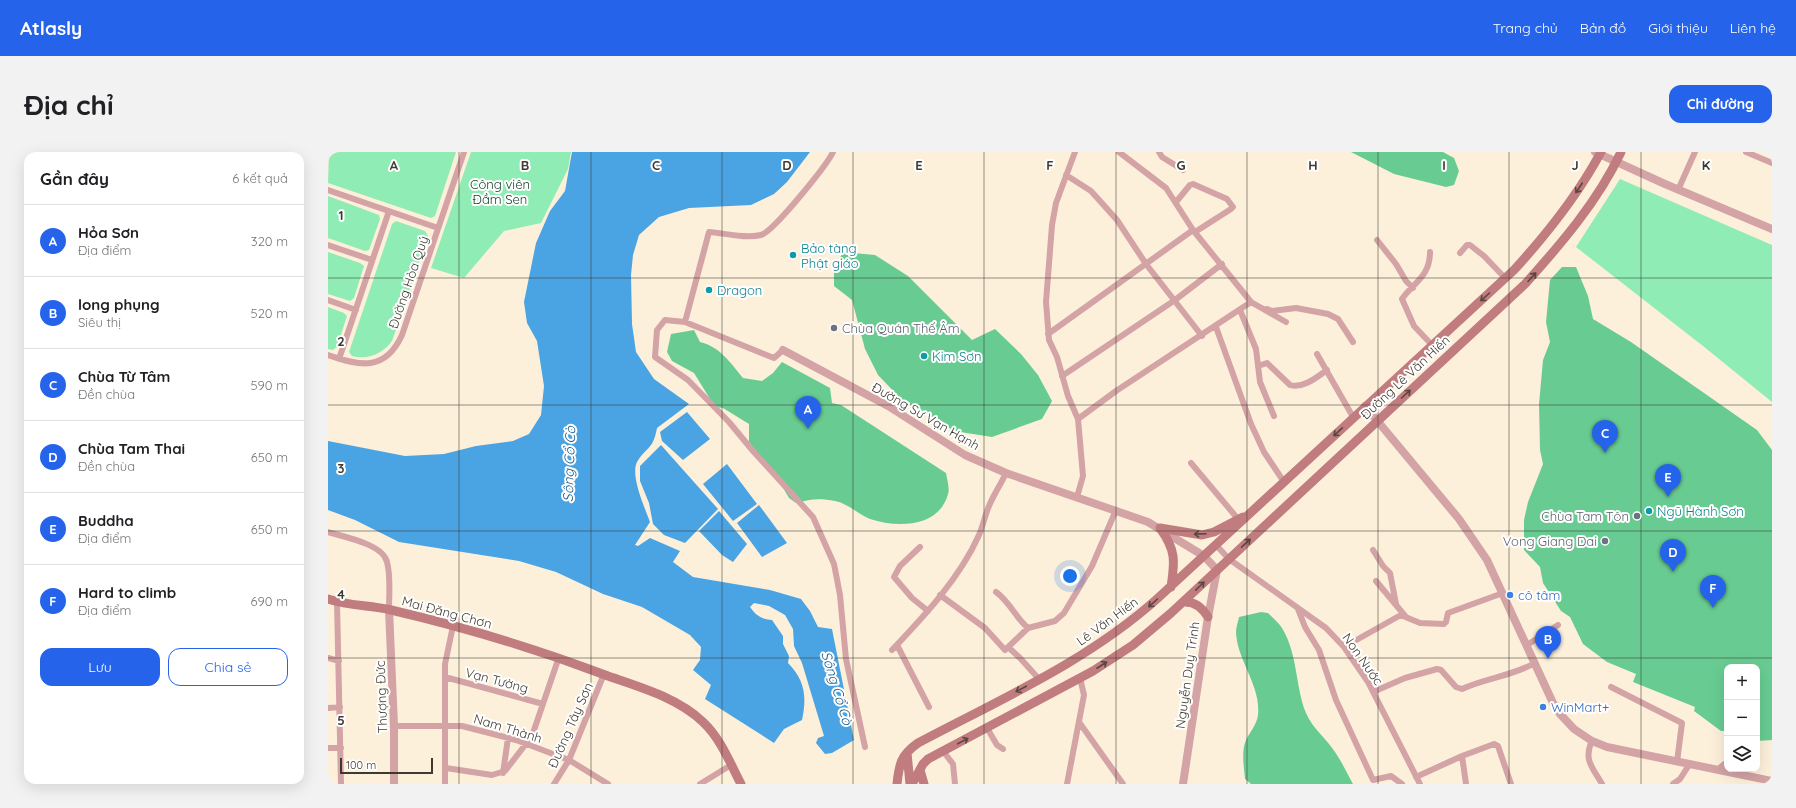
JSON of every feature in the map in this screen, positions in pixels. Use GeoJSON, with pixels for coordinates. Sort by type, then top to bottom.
{"type":"FeatureCollection","features":[{"type":"Feature","properties":{"kind":"main road","name":"Đường Lê Văn Hiến"},"geometry":{"type":"LineString","coordinates":[[1183,602],[1377,420],[1526,284],[1559,247],[1590,204],[1621,152]]}},
{"type":"Feature","properties":{"kind":"main road","name":"Đường Lê Văn Hiến"},"geometry":{"type":"LineString","coordinates":[[1284,482],[1506,278],[1545,236],[1576,192],[1598,153]]}},
{"type":"Feature","properties":{"kind":"main road","name":"Lê Văn Hiến"},"geometry":{"type":"LineString","coordinates":[[907,753],[918,743],[1074,660],[1115,634],[1171,587],[1284,482]]}},
{"type":"Feature","properties":{"kind":"main road"},"geometry":{"type":"LineString","coordinates":[[1160,528],[1202,535],[1214,532],[1249,514]]}},
{"type":"Feature","properties":{"kind":"main road"},"geometry":{"type":"LineString","coordinates":[[1160,528],[1170,542],[1175,562],[1171,587]]}},
{"type":"Feature","properties":{"kind":"main road","name":"Mai Đăng Chơn"},"geometry":{"type":"LineString","coordinates":[[332,600],[389,609],[453,626],[559,657],[649,690],[676,703],[703,722],[717,738],[741,784]]}},
{"type":"Feature","properties":{"kind":"main road"},"geometry":{"type":"LineString","coordinates":[[911,784],[928,759],[1080,678],[1133,645],[1183,602],[1190,602],[1198,606],[1208,617]]}},
{"type":"Feature","properties":{"kind":"main road"},"geometry":{"type":"LineString","coordinates":[[897,784],[899,764],[907,753]]}},
{"type":"Feature","properties":{"kind":"main road"},"geometry":{"type":"LineString","coordinates":[[907,753],[911,784]]}},
{"type":"Feature","properties":{"kind":"main road"},"geometry":{"type":"LineString","coordinates":[[920,770],[924,784]]}},
{"type":"Feature","properties":{"kind":"street","name":"Đường Hòa Quý"},"geometry":{"type":"LineString","coordinates":[[328,355],[356,364],[369,364],[387,356],[396,347],[402,335],[464,152]]}},
{"type":"Feature","properties":{"kind":"street"},"geometry":{"type":"LineString","coordinates":[[833,152],[820,174],[775,224],[762,235],[741,236],[709,232],[685,322],[665,320],[657,330],[655,357],[688,380],[813,516],[834,564],[840,595],[846,659],[865,747]]}},
{"type":"Feature","properties":{"kind":"street"},"geometry":{"type":"LineString","coordinates":[[1075,152],[1056,203],[1052,225],[1046,302],[1048,334],[1068,396],[1078,419],[1083,476],[1076,496]]}},
{"type":"Feature","properties":{"kind":"street"},"geometry":{"type":"LineString","coordinates":[[1119,152],[1166,188],[1194,231],[1251,302],[1286,322]]}},
{"type":"Feature","properties":{"kind":"street"},"geometry":{"type":"LineString","coordinates":[[1159,152],[1162,157],[1183,170]]}},
{"type":"Feature","properties":{"kind":"street"},"geometry":{"type":"LineString","coordinates":[[1678,190],[1695,152]]}},
{"type":"Feature","properties":{"kind":"street"},"geometry":{"type":"LineString","coordinates":[[1746,152],[1772,163]]}},
{"type":"Feature","properties":{"kind":"street"},"geometry":{"type":"LineString","coordinates":[[1598,153],[1678,190],[1772,229]]}},
{"type":"Feature","properties":{"kind":"street"},"geometry":{"type":"LineString","coordinates":[[1066,174],[1091,191],[1117,220],[1146,264],[1202,336]]}},
{"type":"Feature","properties":{"kind":"street"},"geometry":{"type":"LineString","coordinates":[[1048,334],[1194,231],[1233,207],[1227,198],[1193,184],[1190,185],[1176,202]]}},
{"type":"Feature","properties":{"kind":"street"},"geometry":{"type":"LineString","coordinates":[[328,190],[438,228]]}},
{"type":"Feature","properties":{"kind":"street"},"geometry":{"type":"LineString","coordinates":[[339,359],[389,211]]}},
{"type":"Feature","properties":{"kind":"street"},"geometry":{"type":"LineString","coordinates":[[1377,240],[1396,264],[1406,282],[1413,288]]}},
{"type":"Feature","properties":{"kind":"street"},"geometry":{"type":"LineString","coordinates":[[328,245],[372,260]]}},
{"type":"Feature","properties":{"kind":"street"},"geometry":{"type":"LineString","coordinates":[[1460,253],[1467,245],[1470,245],[1484,256],[1506,278]]}},
{"type":"Feature","properties":{"kind":"street"},"geometry":{"type":"LineString","coordinates":[[1430,252],[1429,264],[1421,280],[1402,299],[1414,326],[1432,345]]}},
{"type":"Feature","properties":{"kind":"street"},"geometry":{"type":"LineString","coordinates":[[1062,376],[1175,300],[1222,264]]}},
{"type":"Feature","properties":{"kind":"street"},"geometry":{"type":"LineString","coordinates":[[328,300],[356,310]]}},
{"type":"Feature","properties":{"kind":"street"},"geometry":{"type":"LineString","coordinates":[[1078,419],[1251,302]]}},
{"type":"Feature","properties":{"kind":"street"},"geometry":{"type":"LineString","coordinates":[[1261,308],[1272,311],[1296,308],[1328,314],[1338,319],[1353,342]]}},
{"type":"Feature","properties":{"kind":"street"},"geometry":{"type":"LineString","coordinates":[[1240,310],[1254,342],[1261,388],[1274,416]]}},
{"type":"Feature","properties":{"kind":"street","name":"Đường Sư Vạn Hạnh"},"geometry":{"type":"LineString","coordinates":[[685,322],[774,358],[783,350],[888,406],[965,455],[1006,473],[1137,517],[1160,528],[1204,556],[1217,570]]}},
{"type":"Feature","properties":{"kind":"street"},"geometry":{"type":"LineString","coordinates":[[1216,327],[1251,424],[1264,452],[1284,482]]}},
{"type":"Feature","properties":{"kind":"street"},"geometry":{"type":"LineString","coordinates":[[1317,354],[1353,417]]}},
{"type":"Feature","properties":{"kind":"street"},"geometry":{"type":"LineString","coordinates":[[1258,366],[1267,363],[1290,385],[1295,387],[1308,383],[1327,370]]}},
{"type":"Feature","properties":{"kind":"street"},"geometry":{"type":"LineString","coordinates":[[1365,406],[1459,519],[1487,560],[1553,703],[1560,714],[1574,729],[1592,741],[1607,747],[1768,782]]}},
{"type":"Feature","properties":{"kind":"street"},"geometry":{"type":"LineString","coordinates":[[1191,463],[1238,519]]}},
{"type":"Feature","properties":{"kind":"street"},"geometry":{"type":"LineString","coordinates":[[929,707],[894,648],[928,611],[968,555],[980,534],[989,505],[1006,473]]}},
{"type":"Feature","properties":{"kind":"street"},"geometry":{"type":"LineString","coordinates":[[940,595],[984,628],[1005,650],[1028,628],[1055,621],[1064,613],[1092,566],[1116,510]]}},
{"type":"Feature","properties":{"kind":"street"},"geometry":{"type":"LineString","coordinates":[[328,532],[367,544],[380,551],[386,558],[389,609]]}},
{"type":"Feature","properties":{"kind":"street","name":"Non Nước"},"geometry":{"type":"LineString","coordinates":[[1216,545],[1229,559],[1326,628],[1344,647],[1373,692],[1420,784]]}},
{"type":"Feature","properties":{"kind":"street"},"geometry":{"type":"LineString","coordinates":[[920,547],[900,566],[894,577],[912,598],[928,611]]}},
{"type":"Feature","properties":{"kind":"street"},"geometry":{"type":"LineString","coordinates":[[1373,550],[1382,566],[1390,573],[1396,604]]}},
{"type":"Feature","properties":{"kind":"street","name":"Nguyễn Duy Trinh"},"geometry":{"type":"LineString","coordinates":[[1183,784],[1208,617],[1217,570]]}},
{"type":"Feature","properties":{"kind":"street"},"geometry":{"type":"LineString","coordinates":[[1376,581],[1407,617]]}},
{"type":"Feature","properties":{"kind":"street"},"geometry":{"type":"LineString","coordinates":[[996,592],[1006,600],[1015,615],[1028,628]]}},
{"type":"Feature","properties":{"kind":"street"},"geometry":{"type":"LineString","coordinates":[[1344,647],[1399,616],[1407,617],[1420,623],[1444,624],[1448,613],[1503,593]]}},
{"type":"Feature","properties":{"kind":"street"},"geometry":{"type":"LineString","coordinates":[[332,600],[339,661],[341,784]]}},
{"type":"Feature","properties":{"kind":"street","name":"Thượng Đức"},"geometry":{"type":"LineString","coordinates":[[389,609],[394,726],[394,784]]}},
{"type":"Feature","properties":{"kind":"street"},"geometry":{"type":"LineString","coordinates":[[1298,609],[1305,627],[1319,650],[1336,700],[1373,780],[1391,776],[1402,784]]}},
{"type":"Feature","properties":{"kind":"street"},"geometry":{"type":"LineString","coordinates":[[1527,645],[1558,624]]}},
{"type":"Feature","properties":{"kind":"street","name":"Vạn Tường"},"geometry":{"type":"LineString","coordinates":[[445,784],[445,664],[453,626]]}},
{"type":"Feature","properties":{"kind":"street"},"geometry":{"type":"LineString","coordinates":[[1008,647],[1039,679]]}},
{"type":"Feature","properties":{"kind":"street"},"geometry":{"type":"LineString","coordinates":[[446,768],[487,775],[498,775],[503,773],[532,736],[559,657]]}},
{"type":"Feature","properties":{"kind":"street"},"geometry":{"type":"LineString","coordinates":[[328,658],[339,661]]}},
{"type":"Feature","properties":{"kind":"street"},"geometry":{"type":"LineString","coordinates":[[1373,692],[1405,678],[1437,670],[1441,670],[1456,687],[1462,689],[1475,683],[1520,671],[1535,663]]}},
{"type":"Feature","properties":{"kind":"street","name":"Đường Tây Sơn"},"geometry":{"type":"LineString","coordinates":[[554,784],[569,760],[604,674]]}},
{"type":"Feature","properties":{"kind":"street","name":"Vạn Tường"},"geometry":{"type":"LineString","coordinates":[[445,677],[543,704]]}},
{"type":"Feature","properties":{"kind":"street"},"geometry":{"type":"LineString","coordinates":[[1067,784],[1084,695],[1080,678]]}},
{"type":"Feature","properties":{"kind":"street"},"geometry":{"type":"LineString","coordinates":[[1611,687],[1682,723],[1677,762]]}},
{"type":"Feature","properties":{"kind":"street"},"geometry":{"type":"LineString","coordinates":[[328,708],[340,707]]}},
{"type":"Feature","properties":{"kind":"street"},"geometry":{"type":"LineString","coordinates":[[1079,722],[1124,784]]}},
{"type":"Feature","properties":{"kind":"street","name":"Nam Thành"},"geometry":{"type":"LineString","coordinates":[[394,726],[462,726],[508,738],[569,760],[608,784]]}},
{"type":"Feature","properties":{"kind":"street"},"geometry":{"type":"LineString","coordinates":[[987,728],[997,745],[1002,749]]}},
{"type":"Feature","properties":{"kind":"street"},"geometry":{"type":"LineString","coordinates":[[503,773],[508,738]]}},
{"type":"Feature","properties":{"kind":"street"},"geometry":{"type":"LineString","coordinates":[[1592,741],[1587,751],[1589,762],[1602,784]]}},
{"type":"Feature","properties":{"kind":"street"},"geometry":{"type":"LineString","coordinates":[[1416,777],[1462,756],[1494,744],[1496,745],[1511,784]]}},
{"type":"Feature","properties":{"kind":"street"},"geometry":{"type":"LineString","coordinates":[[328,748],[341,748]]}},
{"type":"Feature","properties":{"kind":"street"},"geometry":{"type":"LineString","coordinates":[[943,751],[953,764],[955,784]]}},
{"type":"Feature","properties":{"kind":"street"},"geometry":{"type":"LineString","coordinates":[[1462,756],[1466,784]]}},
{"type":"Feature","properties":{"kind":"street"},"geometry":{"type":"LineString","coordinates":[[1717,770],[1724,764]]}},
{"type":"Feature","properties":{"kind":"street"},"geometry":{"type":"LineString","coordinates":[[700,784],[731,765]]}},
{"type":"Feature","properties":{"kind":"street"},"geometry":{"type":"LineString","coordinates":[[1673,784],[1680,779],[1689,765]]}},
{"type":"Feature","properties":{"kind":"green space"},"geometry":{"type":"Polygon","coordinates":[[[329,152],[456,152],[435,216],[431,218],[328,183],[329,152]]]}},
{"type":"Feature","properties":{"kind":"green space","name":"Công viên Đầm Sen"},"geometry":{"type":"Polygon","coordinates":[[[471,152],[571,152],[568,169],[541,223],[504,231],[464,278],[431,268],[471,152]]]}},
{"type":"Feature","properties":{"kind":"green space"},"geometry":{"type":"Polygon","coordinates":[[[1351,152],[1443,152],[1454,158],[1459,171],[1454,185],[1446,187],[1394,174],[1351,152]]]}},
{"type":"Feature","properties":{"kind":"green space"},"geometry":{"type":"Polygon","coordinates":[[[1620,179],[1772,245],[1772,402],[1576,247],[1620,179]]]}},
{"type":"Feature","properties":{"kind":"green space"},"geometry":{"type":"Polygon","coordinates":[[[328,196],[379,215],[380,219],[369,250],[365,251],[328,238],[328,196]]]}},
{"type":"Feature","properties":{"kind":"green space"},"geometry":{"type":"Polygon","coordinates":[[[396,221],[425,231],[428,236],[392,341],[379,353],[374,355],[364,357],[352,356],[349,352],[392,224],[396,221]]]}},
{"type":"Feature","properties":{"kind":"green space"},"geometry":{"type":"Polygon","coordinates":[[[328,252],[360,263],[364,266],[354,298],[350,301],[328,294],[328,252]]]}},
{"type":"Feature","properties":{"kind":"green space"},"geometry":{"type":"Polygon","coordinates":[[[843,252],[875,255],[908,276],[972,340],[995,329],[1021,354],[1038,375],[1052,401],[1042,419],[992,437],[954,431],[901,399],[878,375],[865,349],[852,300],[834,286],[834,270],[843,252]]]}},
{"type":"Feature","properties":{"kind":"green space","name":"Ngũ Hành Sơn"},"geometry":{"type":"Polygon","coordinates":[[[1562,267],[1576,267],[1588,296],[1593,319],[1631,342],[1757,430],[1772,450],[1772,740],[1760,741],[1760,664],[1724,664],[1724,731],[1721,731],[1694,711],[1695,707],[1633,682],[1636,674],[1607,662],[1583,644],[1570,617],[1561,611],[1543,583],[1540,567],[1524,550],[1524,520],[1528,502],[1543,464],[1540,450],[1539,404],[1543,360],[1550,342],[1546,322],[1550,280],[1562,267]]]}},
{"type":"Feature","properties":{"kind":"green space"},"geometry":{"type":"Polygon","coordinates":[[[328,307],[344,313],[347,316],[337,347],[333,350],[328,349],[328,307]]]}},
{"type":"Feature","properties":{"kind":"green space"},"geometry":{"type":"Polygon","coordinates":[[[694,330],[700,342],[719,351],[743,378],[762,381],[773,373],[782,362],[830,388],[832,403],[841,405],[946,473],[949,492],[943,505],[936,514],[916,523],[892,524],[870,519],[844,504],[835,501],[815,499],[796,503],[789,498],[775,474],[749,442],[749,424],[723,408],[715,407],[694,373],[672,361],[667,352],[671,334],[694,330]]]}},
{"type":"Feature","properties":{"kind":"green space"},"geometry":{"type":"Polygon","coordinates":[[[1261,612],[1268,613],[1282,628],[1291,648],[1302,703],[1306,713],[1312,724],[1338,756],[1353,784],[1251,784],[1245,779],[1243,759],[1244,744],[1255,725],[1258,715],[1258,704],[1253,683],[1237,643],[1236,630],[1239,617],[1261,612]]]}},
{"type":"Feature","properties":{"kind":"water","name":"Sông Cổ Cò"},"geometry":{"type":"Polygon","coordinates":[[[572,152],[810,152],[787,182],[774,194],[751,205],[689,208],[659,217],[639,235],[633,255],[631,275],[632,324],[636,352],[654,379],[689,404],[657,428],[652,444],[637,462],[635,475],[642,501],[650,522],[635,545],[638,546],[650,538],[680,551],[673,562],[693,577],[770,590],[801,599],[810,611],[818,627],[832,629],[854,740],[832,753],[825,754],[816,743],[818,738],[824,736],[802,663],[794,646],[793,629],[785,615],[769,606],[754,603],[750,607],[754,612],[765,619],[772,620],[783,636],[783,644],[789,656],[788,663],[794,669],[801,682],[804,696],[804,712],[802,720],[784,729],[774,743],[705,699],[711,685],[693,670],[700,660],[701,647],[690,635],[642,607],[603,594],[556,572],[519,561],[399,542],[355,520],[328,510],[328,441],[405,456],[444,454],[476,446],[513,441],[529,434],[541,415],[544,386],[537,341],[527,323],[524,302],[536,243],[550,211],[565,191],[572,152]]]}},
{"type":"Feature","properties":{"kind":"water"},"geometry":{"type":"Polygon","coordinates":[[[687,412],[710,439],[683,460],[662,441],[660,432],[687,412]]]}},
{"type":"Feature","properties":{"kind":"water"},"geometry":{"type":"Polygon","coordinates":[[[661,445],[718,509],[685,543],[664,535],[653,524],[649,503],[640,481],[640,466],[661,445]]]}},
{"type":"Feature","properties":{"kind":"water"},"geometry":{"type":"Polygon","coordinates":[[[727,464],[757,504],[733,521],[703,484],[727,464]]]}},
{"type":"Feature","properties":{"kind":"water"},"geometry":{"type":"Polygon","coordinates":[[[759,505],[787,543],[762,557],[737,523],[759,505]]]}},
{"type":"Feature","properties":{"kind":"water"},"geometry":{"type":"Polygon","coordinates":[[[719,511],[747,544],[733,562],[722,555],[699,531],[719,511]]]}},
{"type":"Feature","properties":{"kind":"place","name":"Bảo tàng Phật giáo"},"geometry":{"type":"Point","coordinates":[793,255]}},
{"type":"Feature","properties":{"kind":"place","name":"Dragon"},"geometry":{"type":"Point","coordinates":[709,290]}},
{"type":"Feature","properties":{"kind":"place","name":"Chùa Quán Thế Âm"},"geometry":{"type":"Point","coordinates":[834,328]}},
{"type":"Feature","properties":{"kind":"place","name":"Kim Sơn"},"geometry":{"type":"Point","coordinates":[924,356]}},
{"type":"Feature","properties":{"kind":"place","name":"Hỏa Sơn"},"geometry":{"type":"Point","coordinates":[808,429]}},
{"type":"Feature","properties":{"kind":"place","name":"Chùa Từ Tâm"},"geometry":{"type":"Point","coordinates":[1605,453]}},
{"type":"Feature","properties":{"kind":"place","name":"Buddha"},"geometry":{"type":"Point","coordinates":[1668,497]}},
{"type":"Feature","properties":{"kind":"place","name":"Ngũ Hành Sơn"},"geometry":{"type":"Point","coordinates":[1649,511]}},
{"type":"Feature","properties":{"kind":"place","name":"Chùa Tam Tôn"},"geometry":{"type":"Point","coordinates":[1637,516]}},
{"type":"Feature","properties":{"kind":"place","name":"Vong Giang Dai"},"geometry":{"type":"Point","coordinates":[1605,541]}},
{"type":"Feature","properties":{"kind":"place","name":"Chùa Tam Thai"},"geometry":{"type":"Point","coordinates":[1673,572]}},
{"type":"Feature","properties":{"kind":"place","name":"cô tâm"},"geometry":{"type":"Point","coordinates":[1510,595]}},
{"type":"Feature","properties":{"kind":"place","name":"Hard to climb"},"geometry":{"type":"Point","coordinates":[1713,608]}},
{"type":"Feature","properties":{"kind":"place","name":"long phụng"},"geometry":{"type":"Point","coordinates":[1548,659]}},
{"type":"Feature","properties":{"kind":"place","name":"WinMart+"},"geometry":{"type":"Point","coordinates":[1543,707]}}]}
